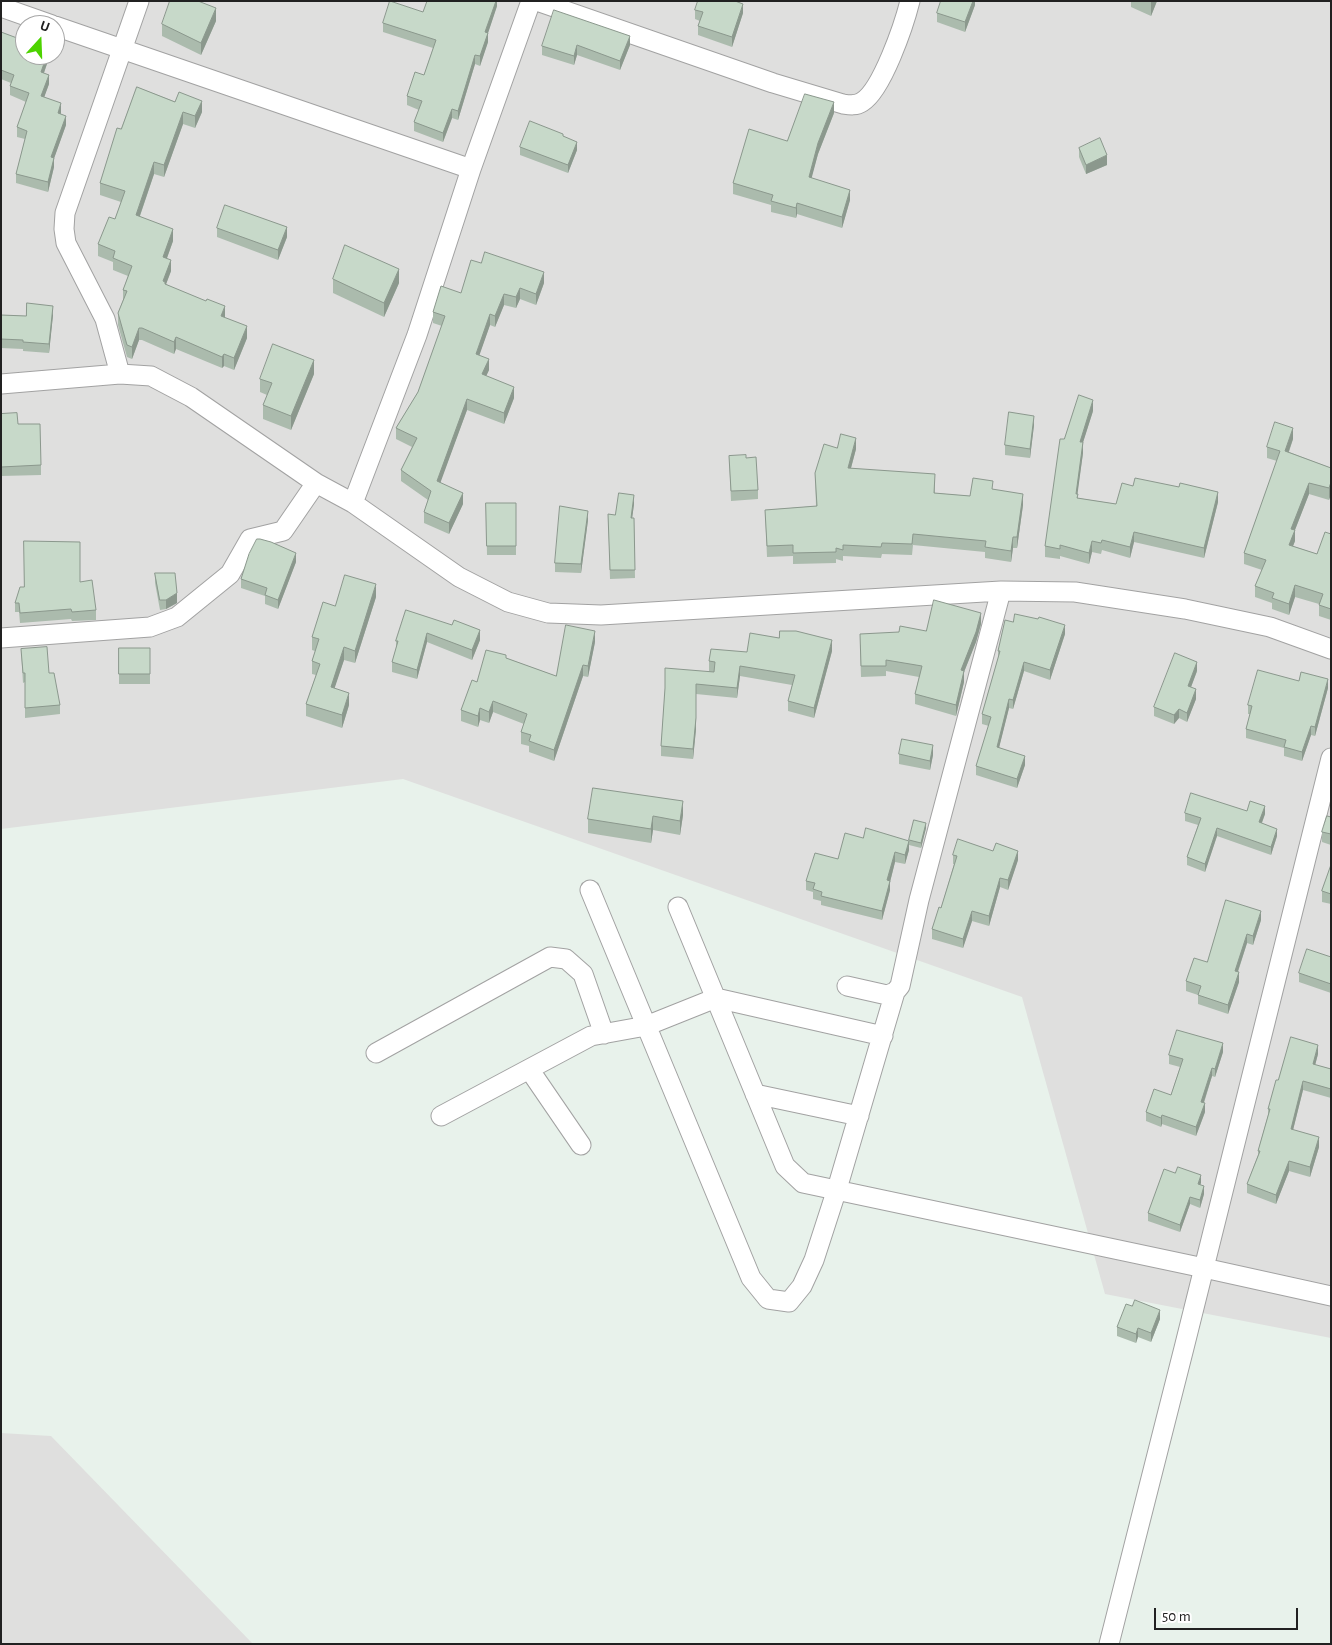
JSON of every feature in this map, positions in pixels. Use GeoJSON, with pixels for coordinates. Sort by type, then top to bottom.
{"type":"FeatureCollection","features":[{"type":"Feature","properties":{"kind":"street"},"geometry":{"type":"LineString","coordinates":[[120,374],[105,319],[66,243],[64,229],[65,213],[139,1]]}},
{"type":"Feature","properties":{"kind":"street"},"geometry":{"type":"LineString","coordinates":[[353,503],[417,335],[471,169],[531,1]]}},
{"type":"Feature","properties":{"kind":"street"},"geometry":{"type":"LineString","coordinates":[[537,1],[773,83],[843,104],[854,105],[863,101],[873,91],[903,30],[910,1]]}},
{"type":"Feature","properties":{"kind":"street"},"geometry":{"type":"LineString","coordinates":[[1,7],[23,15]]}},
{"type":"Feature","properties":{"kind":"street"},"geometry":{"type":"LineString","coordinates":[[65,30],[471,169]]}},
{"type":"Feature","properties":{"kind":"street"},"geometry":{"type":"LineString","coordinates":[[1,384],[120,374],[151,376],[192,397],[316,483],[353,503],[460,577],[508,602],[548,613],[601,615],[1001,591],[1075,592],[1185,609],[1270,627],[1331,648]]}},
{"type":"Feature","properties":{"kind":"street"},"geometry":{"type":"LineString","coordinates":[[1,638],[150,627],[176,617],[230,574],[250,539],[283,531],[316,483]]}},
{"type":"Feature","properties":{"kind":"street"},"geometry":{"type":"LineString","coordinates":[[590,890],[750,1278],[768,1299],[789,1302],[802,1286],[814,1260],[895,992],[900,986],[920,900],[1001,591]]}},
{"type":"Feature","properties":{"kind":"street"},"geometry":{"type":"LineString","coordinates":[[1109,1644],[1331,758]]}},
{"type":"Feature","properties":{"kind":"street"},"geometry":{"type":"LineString","coordinates":[[678,906],[784,1166],[803,1183],[1331,1296]]}},
{"type":"Feature","properties":{"kind":"street"},"geometry":{"type":"LineString","coordinates":[[376,1053],[550,957],[566,959],[583,974],[604,1034]]}},
{"type":"Feature","properties":{"kind":"street"},"geometry":{"type":"LineString","coordinates":[[847,986],[887,995],[895,992]]}},
{"type":"Feature","properties":{"kind":"street"},"geometry":{"type":"LineString","coordinates":[[441,1116],[591,1036],[646,1026],[716,998],[883,1036]]}},
{"type":"Feature","properties":{"kind":"street"},"geometry":{"type":"LineString","coordinates":[[529,1069],[580,1145]]}},
{"type":"Feature","properties":{"kind":"street"},"geometry":{"type":"LineString","coordinates":[[755,1094],[859,1116]]}},
{"type":"Feature","properties":{"kind":"shaded area"},"geometry":{"type":"Polygon","coordinates":[[[1,1],[1331,1],[1331,1338],[1105,1294],[1022,997],[403,779],[1,829],[1,1]]]}},
{"type":"Feature","properties":{"kind":"shaded area"},"geometry":{"type":"Polygon","coordinates":[[[1,1433],[51,1436],[253,1644],[1,1644],[1,1433]]]}},
{"type":"Feature","properties":{"kind":"building"},"geometry":{"type":"Polygon","coordinates":[[[170,1],[198,1],[216,8],[201,43],[162,24],[170,1]]]}},
{"type":"Feature","properties":{"kind":"building"},"geometry":{"type":"Polygon","coordinates":[[[390,1],[423,12],[427,1],[496,1],[485,32],[488,33],[480,56],[475,55],[458,111],[452,109],[443,133],[414,122],[422,101],[407,96],[415,72],[424,75],[436,40],[383,23],[390,1]]]}},
{"type":"Feature","properties":{"kind":"building"},"geometry":{"type":"Polygon","coordinates":[[[698,1],[735,1],[743,4],[732,37],[698,26],[703,12],[695,10],[698,1]]]}},
{"type":"Feature","properties":{"kind":"building"},"geometry":{"type":"Polygon","coordinates":[[[941,1],[973,1],[965,22],[937,13],[941,1]]]}},
{"type":"Feature","properties":{"kind":"building"},"geometry":{"type":"Polygon","coordinates":[[[554,10],[630,36],[620,61],[577,45],[574,56],[542,46],[554,10]]]}},
{"type":"Feature","properties":{"kind":"building"},"geometry":{"type":"Polygon","coordinates":[[[1,32],[15,37],[15,65],[43,65],[41,72],[49,75],[41,96],[61,103],[58,113],[66,116],[51,157],[54,158],[48,182],[16,174],[27,131],[17,127],[29,93],[10,86],[14,75],[1,70],[1,32]]]}},
{"type":"Feature","properties":{"kind":"building"},"geometry":{"type":"Polygon","coordinates":[[[137,87],[175,102],[179,92],[202,101],[195,116],[183,112],[164,165],[154,162],[136,215],[173,229],[163,257],[171,260],[163,281],[165,284],[206,301],[207,299],[225,306],[221,316],[247,326],[234,358],[224,354],[222,357],[176,337],[174,342],[142,328],[139,328],[132,347],[127,345],[118,313],[127,291],[123,290],[132,266],[113,258],[115,251],[98,244],[109,217],[115,219],[125,191],[100,183],[117,128],[121,129],[137,87]]]}},
{"type":"Feature","properties":{"kind":"building"},"geometry":{"type":"Polygon","coordinates":[[[805,94],[834,102],[818,143],[809,177],[850,190],[842,217],[797,203],[796,208],[771,201],[773,195],[733,183],[749,129],[787,141],[805,94]]]}},
{"type":"Feature","properties":{"kind":"building"},"geometry":{"type":"Polygon","coordinates":[[[530,121],[563,134],[563,136],[577,142],[568,165],[520,147],[530,121]]]}},
{"type":"Feature","properties":{"kind":"building"},"geometry":{"type":"Polygon","coordinates":[[[1100,138],[1107,155],[1086,165],[1079,148],[1100,138]]]}},
{"type":"Feature","properties":{"kind":"building"},"geometry":{"type":"Polygon","coordinates":[[[225,205],[287,227],[278,250],[217,228],[225,205]]]}},
{"type":"Feature","properties":{"kind":"building"},"geometry":{"type":"Polygon","coordinates":[[[345,245],[399,269],[384,303],[333,279],[345,245]]]}},
{"type":"Feature","properties":{"kind":"building"},"geometry":{"type":"Polygon","coordinates":[[[485,252],[544,272],[536,294],[520,288],[516,297],[504,294],[495,316],[490,314],[476,354],[489,359],[482,374],[514,387],[504,413],[467,399],[437,481],[463,493],[449,523],[424,512],[431,491],[401,470],[417,438],[396,428],[418,392],[445,316],[433,312],[441,286],[461,293],[471,260],[481,263],[485,252]]]}},
{"type":"Feature","properties":{"kind":"building"},"geometry":{"type":"Polygon","coordinates":[[[27,303],[53,306],[49,344],[1,339],[1,315],[26,316],[27,303]]]}},
{"type":"Feature","properties":{"kind":"building"},"geometry":{"type":"Polygon","coordinates":[[[273,344],[314,360],[291,416],[263,405],[272,383],[260,379],[273,344]]]}},
{"type":"Feature","properties":{"kind":"building"},"geometry":{"type":"Polygon","coordinates":[[[1079,395],[1093,400],[1080,442],[1083,442],[1077,498],[1116,504],[1122,483],[1133,486],[1135,478],[1179,487],[1180,483],[1218,492],[1204,548],[1134,532],[1130,547],[1102,540],[1101,543],[1092,541],[1089,553],[1060,545],[1060,549],[1045,546],[1060,439],[1064,439],[1079,395]]]}},
{"type":"Feature","properties":{"kind":"building"},"geometry":{"type":"Polygon","coordinates":[[[1009,412],[1034,416],[1030,449],[1005,445],[1009,412]]]}},
{"type":"Feature","properties":{"kind":"building"},"geometry":{"type":"Polygon","coordinates":[[[17,413],[18,424],[40,424],[41,465],[1,467],[1,414],[17,413]]]}},
{"type":"Feature","properties":{"kind":"building"},"geometry":{"type":"Polygon","coordinates":[[[1275,422],[1293,428],[1285,451],[1331,468],[1329,488],[1309,483],[1291,529],[1295,530],[1289,545],[1317,554],[1325,532],[1331,534],[1331,609],[1319,605],[1323,594],[1295,585],[1289,604],[1272,598],[1274,593],[1255,586],[1266,560],[1244,553],[1280,451],[1267,447],[1275,422]]]}},
{"type":"Feature","properties":{"kind":"building"},"geometry":{"type":"Polygon","coordinates":[[[841,434],[856,438],[848,468],[935,474],[934,493],[970,496],[973,478],[993,481],[992,489],[1023,494],[1017,537],[1013,537],[1011,551],[985,547],[986,541],[913,534],[912,544],[882,543],[881,547],[843,545],[843,550],[836,548],[836,552],[793,553],[793,545],[767,546],[765,510],[817,506],[815,473],[824,444],[837,448],[841,434]]]}},
{"type":"Feature","properties":{"kind":"building"},"geometry":{"type":"Polygon","coordinates":[[[746,455],[746,458],[756,457],[758,490],[731,491],[729,456],[746,455]]]}},
{"type":"Feature","properties":{"kind":"building"},"geometry":{"type":"Polygon","coordinates":[[[619,493],[634,495],[631,518],[634,518],[635,570],[610,570],[608,514],[615,515],[619,493]]]}},
{"type":"Feature","properties":{"kind":"building"},"geometry":{"type":"Polygon","coordinates":[[[486,503],[516,503],[516,546],[487,546],[486,503]]]}},
{"type":"Feature","properties":{"kind":"building"},"geometry":{"type":"Polygon","coordinates":[[[560,506],[588,511],[581,564],[555,563],[560,506]]]}},
{"type":"Feature","properties":{"kind":"building"},"geometry":{"type":"Polygon","coordinates":[[[257,539],[271,542],[296,553],[278,600],[265,595],[267,588],[241,579],[249,554],[257,539]]]}},
{"type":"Feature","properties":{"kind":"building"},"geometry":{"type":"Polygon","coordinates":[[[24,541],[80,542],[80,582],[92,580],[96,610],[72,612],[71,609],[20,613],[19,603],[15,603],[20,587],[24,587],[24,541]]]}},
{"type":"Feature","properties":{"kind":"building"},"geometry":{"type":"Polygon","coordinates":[[[155,573],[175,573],[177,593],[166,600],[160,600],[155,573]]]}},
{"type":"Feature","properties":{"kind":"building"},"geometry":{"type":"Polygon","coordinates":[[[345,575],[376,584],[355,651],[344,647],[331,687],[349,693],[342,715],[306,704],[320,664],[312,661],[319,639],[312,637],[323,602],[335,606],[345,575]]]}},
{"type":"Feature","properties":{"kind":"building"},"geometry":{"type":"Polygon","coordinates":[[[934,600],[981,613],[976,632],[961,670],[964,671],[956,705],[915,694],[922,666],[886,660],[886,666],[861,666],[860,634],[899,632],[900,626],[926,631],[934,600]]]}},
{"type":"Feature","properties":{"kind":"building"},"geometry":{"type":"Polygon","coordinates":[[[406,610],[452,625],[454,620],[480,630],[472,650],[427,633],[417,670],[392,662],[398,641],[396,641],[406,610]]]}},
{"type":"Feature","properties":{"kind":"building"},"geometry":{"type":"Polygon","coordinates":[[[1015,614],[1038,619],[1039,617],[1065,625],[1050,670],[1024,662],[1013,700],[1009,699],[997,747],[1025,756],[1017,779],[976,766],[991,717],[982,714],[1000,651],[998,651],[1005,620],[1013,622],[1015,614]]]}},
{"type":"Feature","properties":{"kind":"building"},"geometry":{"type":"Polygon","coordinates":[[[566,625],[595,631],[588,666],[583,665],[554,750],[529,741],[531,735],[521,732],[527,714],[493,701],[489,712],[480,708],[478,716],[461,710],[472,680],[477,682],[486,650],[506,655],[506,658],[556,676],[566,625]]]}},
{"type":"Feature","properties":{"kind":"building"},"geometry":{"type":"Polygon","coordinates":[[[780,631],[796,631],[832,640],[814,708],[788,701],[795,675],[740,666],[737,688],[696,684],[696,718],[693,749],[661,746],[665,668],[714,672],[715,662],[709,661],[711,649],[747,652],[750,633],[779,638],[780,631]]]}},
{"type":"Feature","properties":{"kind":"building"},"geometry":{"type":"Polygon","coordinates":[[[47,647],[49,673],[54,673],[60,705],[25,708],[25,673],[23,673],[21,649],[47,647]]]}},
{"type":"Feature","properties":{"kind":"building"},"geometry":{"type":"Polygon","coordinates":[[[119,648],[150,648],[150,674],[119,674],[119,648]]]}},
{"type":"Feature","properties":{"kind":"building"},"geometry":{"type":"Polygon","coordinates":[[[1175,653],[1197,662],[1188,686],[1196,689],[1187,713],[1179,709],[1174,715],[1154,707],[1175,653]]]}},
{"type":"Feature","properties":{"kind":"building"},"geometry":{"type":"Polygon","coordinates":[[[1258,670],[1299,681],[1301,672],[1328,679],[1315,727],[1311,726],[1302,752],[1284,747],[1286,740],[1246,729],[1252,706],[1248,705],[1258,670]]]}},
{"type":"Feature","properties":{"kind":"building"},"geometry":{"type":"Polygon","coordinates":[[[902,739],[933,745],[930,761],[899,754],[902,739]]]}},
{"type":"Feature","properties":{"kind":"building"},"geometry":{"type":"Polygon","coordinates":[[[593,788],[683,801],[680,821],[653,816],[651,829],[588,819],[593,788]]]}},
{"type":"Feature","properties":{"kind":"building"},"geometry":{"type":"Polygon","coordinates":[[[1191,793],[1247,811],[1250,801],[1265,806],[1259,822],[1277,829],[1271,847],[1217,828],[1205,864],[1187,857],[1201,818],[1185,813],[1191,793]]]}},
{"type":"Feature","properties":{"kind":"building"},"geometry":{"type":"Polygon","coordinates":[[[1327,816],[1331,817],[1331,834],[1322,832],[1327,816]]]}},
{"type":"Feature","properties":{"kind":"building"},"geometry":{"type":"Polygon","coordinates":[[[914,820],[926,823],[921,843],[909,840],[914,820]]]}},
{"type":"Feature","properties":{"kind":"building"},"geometry":{"type":"Polygon","coordinates":[[[866,828],[909,841],[905,855],[895,852],[887,880],[890,881],[882,911],[821,896],[822,892],[813,889],[815,883],[806,881],[815,853],[838,859],[845,833],[863,838],[866,828]]]}},
{"type":"Feature","properties":{"kind":"building"},"geometry":{"type":"Polygon","coordinates":[[[958,839],[993,851],[996,843],[1018,851],[1008,880],[1000,878],[989,916],[972,911],[963,939],[932,929],[939,907],[941,908],[957,856],[953,855],[958,839]]]}},
{"type":"Feature","properties":{"kind":"building"},"geometry":{"type":"Polygon","coordinates":[[[1331,865],[1331,894],[1322,891],[1331,865]]]}},
{"type":"Feature","properties":{"kind":"building"},"geometry":{"type":"Polygon","coordinates":[[[1226,900],[1261,911],[1253,936],[1247,934],[1235,971],[1239,972],[1228,1005],[1198,995],[1201,986],[1186,981],[1194,958],[1207,962],[1226,900]]]}},
{"type":"Feature","properties":{"kind":"building"},"geometry":{"type":"Polygon","coordinates":[[[1307,949],[1331,957],[1331,984],[1299,973],[1307,949]]]}},
{"type":"Feature","properties":{"kind":"building"},"geometry":{"type":"Polygon","coordinates":[[[1177,1030],[1223,1043],[1215,1069],[1212,1068],[1201,1102],[1205,1103],[1196,1127],[1162,1115],[1161,1118],[1146,1112],[1154,1089],[1171,1095],[1183,1059],[1169,1055],[1177,1030]]]}},
{"type":"Feature","properties":{"kind":"building"},"geometry":{"type":"Polygon","coordinates":[[[1291,1037],[1318,1045],[1313,1064],[1331,1069],[1331,1089],[1303,1081],[1291,1129],[1319,1137],[1310,1167],[1289,1161],[1276,1195],[1247,1184],[1260,1151],[1258,1151],[1270,1109],[1268,1109],[1291,1037]]]}},
{"type":"Feature","properties":{"kind":"building"},"geometry":{"type":"Polygon","coordinates":[[[1178,1167],[1201,1175],[1198,1184],[1204,1186],[1200,1200],[1190,1197],[1180,1225],[1148,1213],[1164,1169],[1175,1173],[1178,1167]]]}},
{"type":"Feature","properties":{"kind":"building"},"geometry":{"type":"Polygon","coordinates":[[[1135,1300],[1160,1310],[1151,1333],[1138,1328],[1136,1334],[1117,1327],[1126,1304],[1132,1306],[1135,1300]]]}}]}
